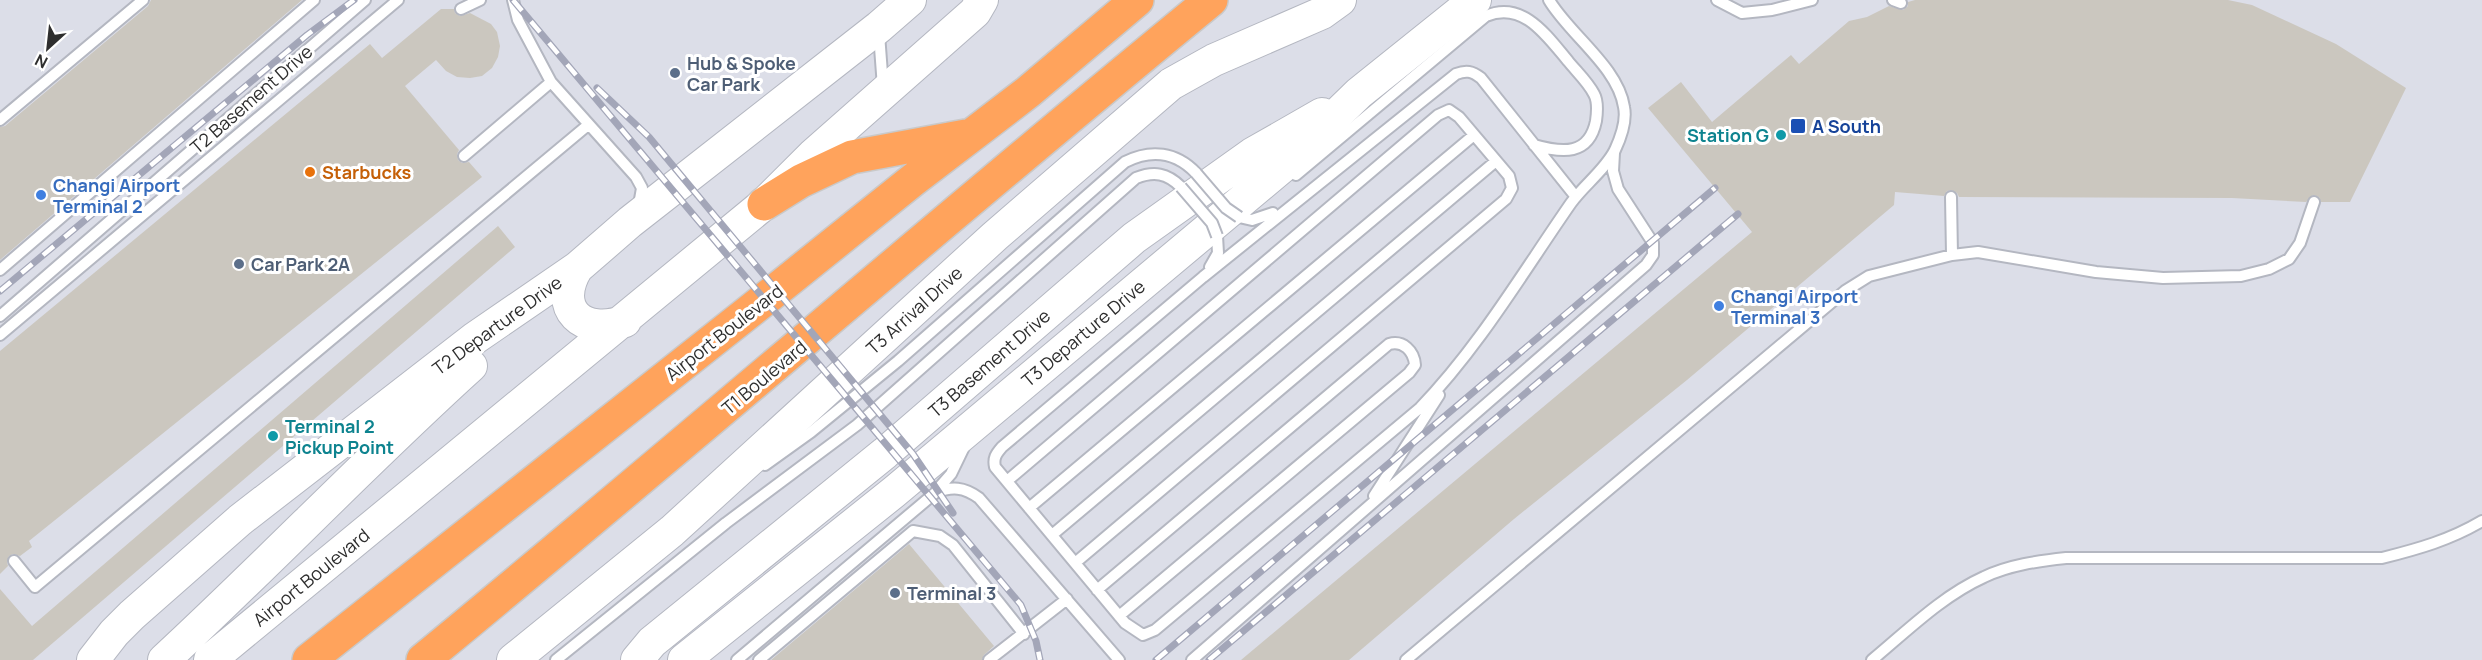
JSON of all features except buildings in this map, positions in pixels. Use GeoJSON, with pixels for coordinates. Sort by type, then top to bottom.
{"type":"FeatureCollection","features":[{"type":"Feature","properties":{"kind":"highway","name":"Airport Boulevard"},"geometry":{"type":"LineString","coordinates":[[309,660],[755,308],[913,180],[1028,92],[1137,0]]}},
{"type":"Feature","properties":{"kind":"highway"},"geometry":{"type":"LineString","coordinates":[[764,204],[801,181],[852,157],[1026,123],[1050,115],[1101,90],[1211,0]]}},
{"type":"Feature","properties":{"kind":"highway","name":"T1 Boulevard"},"geometry":{"type":"LineString","coordinates":[[423,660],[631,489],[1101,90]]}},
{"type":"Feature","properties":{"kind":"highway"},"geometry":{"type":"LineString","coordinates":[[333,660],[359,635],[378,605]]}},
{"type":"Feature","properties":{"kind":"main road","name":"T2 Departure Drive"},"geometry":{"type":"LineString","coordinates":[[93,660],[114,633],[151,597],[240,520],[475,338],[577,268],[630,222],[879,27],[910,0]]}},
{"type":"Feature","properties":{"kind":"main road","name":"Airport Boulevard"},"geometry":{"type":"LineString","coordinates":[[210,660],[625,321],[764,204],[813,155],[975,12],[982,0]]}},
{"type":"Feature","properties":{"kind":"main road","name":"T3 Arrival Drive"},"geometry":{"type":"LineString","coordinates":[[513,660],[672,531],[995,236],[1171,84],[1215,60],[1322,13],[1340,0]]}},
{"type":"Feature","properties":{"kind":"main road"},"geometry":{"type":"LineString","coordinates":[[1365,88],[1405,34],[1441,0]]}},
{"type":"Feature","properties":{"kind":"main road","name":"T3 Departure Drive"},"geometry":{"type":"LineString","coordinates":[[684,660],[894,492],[1239,209],[1365,88],[1474,0]]}},
{"type":"Feature","properties":{"kind":"main road","name":"T3 Basement Drive"},"geometry":{"type":"LineString","coordinates":[[638,660],[652,642],[876,460],[1134,238],[1252,154],[1365,88]]}},
{"type":"Feature","properties":{"kind":"main road"},"geometry":{"type":"LineString","coordinates":[[577,268],[570,280],[567,292],[568,304],[574,315],[587,324],[597,327],[610,327],[625,321]]}},
{"type":"Feature","properties":{"kind":"main road"},"geometry":{"type":"LineString","coordinates":[[164,660],[229,600],[379,451],[486,352],[531,300]]}},
{"type":"Feature","properties":{"kind":"lane"},"geometry":{"type":"LineString","coordinates":[[0,120],[143,0]]}},
{"type":"Feature","properties":{"kind":"lane"},"geometry":{"type":"LineString","coordinates":[[0,270],[314,0]]}},
{"type":"Feature","properties":{"kind":"lane","name":"T2 Basement Drive"},"geometry":{"type":"LineString","coordinates":[[0,316],[365,0]]}},
{"type":"Feature","properties":{"kind":"lane"},"geometry":{"type":"LineString","coordinates":[[0,335],[398,0]]}},
{"type":"Feature","properties":{"kind":"lane"},"geometry":{"type":"LineString","coordinates":[[461,9],[480,0]]}},
{"type":"Feature","properties":{"kind":"lane"},"geometry":{"type":"LineString","coordinates":[[513,0],[518,20],[551,82],[636,177],[642,188],[641,198],[630,222]]}},
{"type":"Feature","properties":{"kind":"lane"},"geometry":{"type":"LineString","coordinates":[[1367,507],[1458,365],[1576,197],[1614,153],[1622,134],[1624,103],[1612,78],[1549,0]]}},
{"type":"Feature","properties":{"kind":"lane"},"geometry":{"type":"LineString","coordinates":[[1717,0],[1742,13],[1772,10],[1812,0]]}},
{"type":"Feature","properties":{"kind":"lane"},"geometry":{"type":"LineString","coordinates":[[1286,183],[1486,16],[1504,7],[1516,9],[1534,20],[1595,95],[1597,114],[1590,139],[1580,147],[1568,151],[1550,150],[1534,145]]}},
{"type":"Feature","properties":{"kind":"lane"},"geometry":{"type":"LineString","coordinates":[[879,27],[883,94]]}},
{"type":"Feature","properties":{"kind":"lane"},"geometry":{"type":"LineString","coordinates":[[1458,365],[1420,408],[1155,630],[1143,635],[1135,632],[1119,616],[1006,481],[993,461],[996,453],[1203,277],[1456,74],[1464,71],[1474,73],[1480,78],[1576,197]]}},
{"type":"Feature","properties":{"kind":"lane"},"geometry":{"type":"LineString","coordinates":[[464,156],[551,82]]}},
{"type":"Feature","properties":{"kind":"lane"},"geometry":{"type":"LineString","coordinates":[[1006,481],[1438,115],[1449,111],[1459,117],[1509,176],[1512,188],[1506,199],[1075,563]]}},
{"type":"Feature","properties":{"kind":"lane"},"geometry":{"type":"LineString","coordinates":[[14,561],[35,587],[588,125]]}},
{"type":"Feature","properties":{"kind":"lane"},"geometry":{"type":"LineString","coordinates":[[1029,508],[1474,135]]}},
{"type":"Feature","properties":{"kind":"lane"},"geometry":{"type":"LineString","coordinates":[[1192,660],[1646,266],[1653,255],[1653,243],[1618,189],[1613,171],[1614,153]]}},
{"type":"Feature","properties":{"kind":"lane"},"geometry":{"type":"LineString","coordinates":[[672,531],[811,432],[881,375],[1125,162],[1146,154],[1169,155],[1180,160],[1196,173],[1226,208],[1239,209],[1252,220],[1289,206]]}},
{"type":"Feature","properties":{"kind":"lane"},"geometry":{"type":"LineString","coordinates":[[1052,535],[1496,161]]}},
{"type":"Feature","properties":{"kind":"lane"},"geometry":{"type":"LineString","coordinates":[[556,660],[726,523],[857,425],[1136,178],[1157,173],[1167,176],[1181,187],[1212,223],[1217,236],[1218,253],[1203,277]]}},
{"type":"Feature","properties":{"kind":"lane"},"geometry":{"type":"LineString","coordinates":[[1239,209],[1270,190]]}},
{"type":"Feature","properties":{"kind":"lane"},"geometry":{"type":"LineString","coordinates":[[1951,197],[1952,255]]}},
{"type":"Feature","properties":{"kind":"lane"},"geometry":{"type":"LineString","coordinates":[[1406,660],[1845,291],[1869,276],[1952,255],[1978,252],[2096,272],[2163,278],[2241,276],[2269,269],[2289,259],[2300,243],[2314,202]]}},
{"type":"Feature","properties":{"kind":"lane"},"geometry":{"type":"LineString","coordinates":[[1097,590],[1389,344],[1397,342],[1405,345],[1414,357],[1415,365],[1409,373],[1119,616]]}},
{"type":"Feature","properties":{"kind":"lane"},"geometry":{"type":"LineString","coordinates":[[737,660],[935,493],[951,474],[967,438],[980,424],[983,417]]}},
{"type":"Feature","properties":{"kind":"lane"},"geometry":{"type":"LineString","coordinates":[[935,493],[958,487],[979,498],[1119,660]]}},
{"type":"Feature","properties":{"kind":"lane"},"geometry":{"type":"LineString","coordinates":[[1872,660],[1929,612],[1961,590],[1984,577],[2037,562],[2066,558],[2382,558],[2424,548],[2453,537],[2482,521]]}},
{"type":"Feature","properties":{"kind":"lane"},"geometry":{"type":"LineString","coordinates":[[759,660],[914,531],[940,536],[953,545],[1024,634]]}},
{"type":"Feature","properties":{"kind":"lane"},"geometry":{"type":"LineString","coordinates":[[989,660],[1067,599]]}},
{"type":"Feature","properties":{"kind":"shaded area"},"geometry":{"type":"Polygon","coordinates":[[[0,0],[2482,0],[2482,660],[0,660],[0,0]]]}},
{"type":"Feature","properties":{"kind":"railway"},"geometry":{"type":"LineString","coordinates":[[0,291],[307,35],[354,0]]}},
{"type":"Feature","properties":{"kind":"railway"},"geometry":{"type":"LineString","coordinates":[[513,0],[1021,605],[1036,641],[1040,660]]}},
{"type":"Feature","properties":{"kind":"railway"},"geometry":{"type":"LineString","coordinates":[[597,88],[649,137],[913,454],[953,513]]}},
{"type":"Feature","properties":{"kind":"railway"},"geometry":{"type":"LineString","coordinates":[[1156,660],[1715,188]]}},
{"type":"Feature","properties":{"kind":"railway"},"geometry":{"type":"LineString","coordinates":[[1209,660],[1738,214]]}},
{"type":"Feature","properties":{"kind":"place","name":"Hub & Spoke Car Park"},"geometry":{"type":"Point","coordinates":[675,73]}},
{"type":"Feature","properties":{"kind":"place","name":"A South"},"geometry":{"type":"Point","coordinates":[1798,126]}},
{"type":"Feature","properties":{"kind":"place","name":"Station G"},"geometry":{"type":"Point","coordinates":[1781,135]}},
{"type":"Feature","properties":{"kind":"place","name":"Starbucks"},"geometry":{"type":"Point","coordinates":[310,172]}},
{"type":"Feature","properties":{"kind":"place","name":"Changi Airport Terminal 2"},"geometry":{"type":"Point","coordinates":[41,195]}},
{"type":"Feature","properties":{"kind":"place","name":"Car Park 2A"},"geometry":{"type":"Point","coordinates":[239,264]}},
{"type":"Feature","properties":{"kind":"place","name":"Changi Airport Terminal 3"},"geometry":{"type":"Point","coordinates":[1719,306]}},
{"type":"Feature","properties":{"kind":"place","name":"Terminal 2 Pickup Point"},"geometry":{"type":"Point","coordinates":[273,436]}},
{"type":"Feature","properties":{"kind":"place","name":"Terminal 3"},"geometry":{"type":"Point","coordinates":[895,593]}}]}
